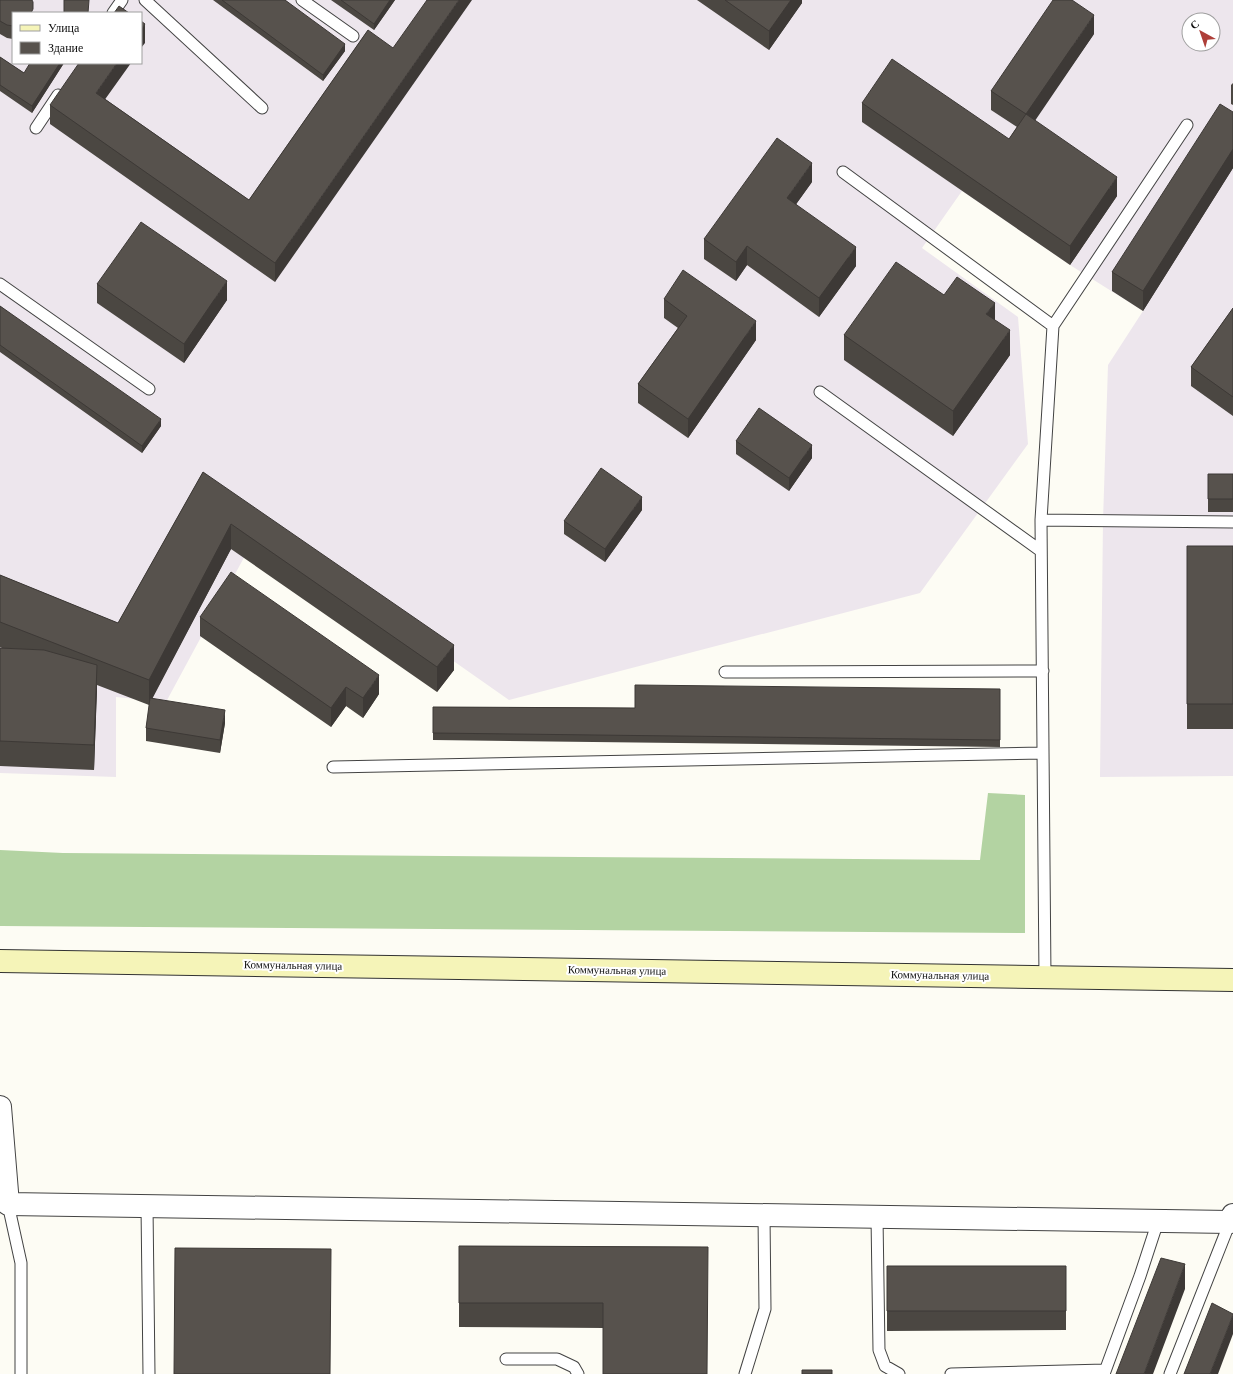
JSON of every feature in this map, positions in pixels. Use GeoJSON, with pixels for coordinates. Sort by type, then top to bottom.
{"type":"FeatureCollection","features":[{"type":"Feature","properties":{"kind":"main road","name":"Коммунальная улица"},"geometry":{"type":"LineString","coordinates":[[0,961],[1233,980]]}},
{"type":"Feature","properties":{"kind":"street"},"geometry":{"type":"LineString","coordinates":[[0,1107],[8,1204],[1158,1221],[1231,1219]]}},
{"type":"Feature","properties":{"kind":"lane"},"geometry":{"type":"LineString","coordinates":[[114,12],[122,0]]}},
{"type":"Feature","properties":{"kind":"lane"},"geometry":{"type":"LineString","coordinates":[[145,0],[262,108]]}},
{"type":"Feature","properties":{"kind":"lane"},"geometry":{"type":"LineString","coordinates":[[302,0],[352,36]]}},
{"type":"Feature","properties":{"kind":"lane"},"geometry":{"type":"LineString","coordinates":[[36,128],[62,89]]}},
{"type":"Feature","properties":{"kind":"lane"},"geometry":{"type":"LineString","coordinates":[[1045,977],[1041,520],[1052,326],[1187,125]]}},
{"type":"Feature","properties":{"kind":"lane"},"geometry":{"type":"LineString","coordinates":[[843,172],[1052,326]]}},
{"type":"Feature","properties":{"kind":"lane"},"geometry":{"type":"LineString","coordinates":[[0,284],[149,389]]}},
{"type":"Feature","properties":{"kind":"lane"},"geometry":{"type":"LineString","coordinates":[[820,392],[1041,551]]}},
{"type":"Feature","properties":{"kind":"lane"},"geometry":{"type":"LineString","coordinates":[[1041,520],[1233,522]]}},
{"type":"Feature","properties":{"kind":"lane"},"geometry":{"type":"LineString","coordinates":[[725,672],[1043,671]]}},
{"type":"Feature","properties":{"kind":"lane"},"geometry":{"type":"LineString","coordinates":[[333,767],[1042,753]]}},
{"type":"Feature","properties":{"kind":"lane"},"geometry":{"type":"LineString","coordinates":[[8,1204],[21,1263],[21,1374]]}},
{"type":"Feature","properties":{"kind":"lane"},"geometry":{"type":"LineString","coordinates":[[147,1206],[149,1374]]}},
{"type":"Feature","properties":{"kind":"lane"},"geometry":{"type":"LineString","coordinates":[[745,1374],[765,1309],[764,1215]]}},
{"type":"Feature","properties":{"kind":"lane"},"geometry":{"type":"LineString","coordinates":[[877,1217],[879,1350],[886,1366],[898,1374]]}},
{"type":"Feature","properties":{"kind":"lane"},"geometry":{"type":"LineString","coordinates":[[1170,1374],[1231,1219]]}},
{"type":"Feature","properties":{"kind":"lane"},"geometry":{"type":"LineString","coordinates":[[951,1374],[1104,1372],[1140,1276],[1158,1221]]}},
{"type":"Feature","properties":{"kind":"lane"},"geometry":{"type":"LineString","coordinates":[[506,1359],[557,1359],[574,1367],[578,1374]]}},
{"type":"Feature","properties":{"kind":"shaded area"},"geometry":{"type":"Polygon","coordinates":[[[0,0],[1233,0],[1233,776],[1100,777],[1103,521],[1108,365],[1143,311],[1070,265],[962,191],[922,248],[1018,317],[1028,444],[920,593],[509,700],[261,526],[166,702],[116,697],[116,777],[0,773],[0,0]]]}},
{"type":"Feature","properties":{"kind":"green space"},"geometry":{"type":"Polygon","coordinates":[[[988,793],[1025,795],[1025,933],[0,926],[0,850],[63,853],[980,860],[988,793]]]}},
{"type":"Feature","properties":{"kind":"building"},"geometry":{"type":"Polygon","coordinates":[[[0,0],[32,0],[33,9],[32,12],[12,12],[12,26],[0,21],[0,0]]]}},
{"type":"Feature","properties":{"kind":"building"},"geometry":{"type":"Polygon","coordinates":[[[64,0],[89,0],[88,12],[64,12],[64,0]]]}},
{"type":"Feature","properties":{"kind":"building"},"geometry":{"type":"Polygon","coordinates":[[[222,0],[285,0],[345,44],[323,75],[222,0]]]}},
{"type":"Feature","properties":{"kind":"building"},"geometry":{"type":"Polygon","coordinates":[[[341,0],[390,0],[374,24],[341,0]]]}},
{"type":"Feature","properties":{"kind":"building"},"geometry":{"type":"Polygon","coordinates":[[[427,0],[459,0],[275,263],[50,105],[78,64],[116,64],[96,93],[249,200],[368,30],[393,48],[427,0]]]}},
{"type":"Feature","properties":{"kind":"building"},"geometry":{"type":"Polygon","coordinates":[[[725,0],[791,0],[769,31],[725,0]]]}},
{"type":"Feature","properties":{"kind":"building"},"geometry":{"type":"Polygon","coordinates":[[[1053,0],[1072,0],[1094,15],[1026,114],[991,91],[1053,0]]]}},
{"type":"Feature","properties":{"kind":"building"},"geometry":{"type":"Polygon","coordinates":[[[119,6],[128,12],[115,12],[119,6]]]}},
{"type":"Feature","properties":{"kind":"building"},"geometry":{"type":"Polygon","coordinates":[[[0,57],[24,73],[29,64],[59,64],[32,106],[0,85],[0,57]]]}},
{"type":"Feature","properties":{"kind":"building"},"geometry":{"type":"Polygon","coordinates":[[[892,59],[1009,139],[1026,114],[1117,177],[1070,246],[862,103],[892,59]]]}},
{"type":"Feature","properties":{"kind":"building"},"geometry":{"type":"Polygon","coordinates":[[[1220,104],[1233,112],[1233,149],[1143,291],[1112,272],[1220,104]]]}},
{"type":"Feature","properties":{"kind":"building"},"geometry":{"type":"Polygon","coordinates":[[[777,138],[812,163],[787,198],[856,247],[819,298],[747,246],[736,262],[704,239],[777,138]]]}},
{"type":"Feature","properties":{"kind":"building"},"geometry":{"type":"Polygon","coordinates":[[[141,222],[227,281],[184,344],[97,284],[141,222]]]}},
{"type":"Feature","properties":{"kind":"building"},"geometry":{"type":"Polygon","coordinates":[[[896,262],[944,295],[957,277],[995,303],[986,314],[1010,330],[953,411],[844,335],[896,262]]]}},
{"type":"Feature","properties":{"kind":"building"},"geometry":{"type":"Polygon","coordinates":[[[683,270],[756,321],[688,419],[638,384],[687,316],[664,299],[683,270]]]}},
{"type":"Feature","properties":{"kind":"building"},"geometry":{"type":"Polygon","coordinates":[[[0,306],[161,419],[142,446],[0,345],[0,306]]]}},
{"type":"Feature","properties":{"kind":"building"},"geometry":{"type":"Polygon","coordinates":[[[1233,308],[1233,397],[1191,367],[1233,308]]]}},
{"type":"Feature","properties":{"kind":"building"},"geometry":{"type":"Polygon","coordinates":[[[759,408],[812,445],[789,478],[736,441],[759,408]]]}},
{"type":"Feature","properties":{"kind":"building"},"geometry":{"type":"Polygon","coordinates":[[[601,468],[642,497],[605,549],[564,521],[601,468]]]}},
{"type":"Feature","properties":{"kind":"building"},"geometry":{"type":"Polygon","coordinates":[[[203,472],[454,645],[437,667],[231,524],[149,680],[0,622],[0,575],[118,623],[203,472]]]}},
{"type":"Feature","properties":{"kind":"building"},"geometry":{"type":"Polygon","coordinates":[[[1208,474],[1233,474],[1233,499],[1208,499],[1208,474]]]}},
{"type":"Feature","properties":{"kind":"building"},"geometry":{"type":"Polygon","coordinates":[[[1187,546],[1233,546],[1233,704],[1187,704],[1187,546]]]}},
{"type":"Feature","properties":{"kind":"building"},"geometry":{"type":"Polygon","coordinates":[[[231,572],[379,675],[363,698],[346,687],[331,708],[200,617],[231,572]]]}},
{"type":"Feature","properties":{"kind":"building"},"geometry":{"type":"Polygon","coordinates":[[[0,648],[44,650],[97,665],[94,745],[0,741],[0,648]]]}},
{"type":"Feature","properties":{"kind":"building"},"geometry":{"type":"Polygon","coordinates":[[[635,685],[1000,689],[1000,740],[433,733],[433,707],[635,708],[635,685]]]}},
{"type":"Feature","properties":{"kind":"building"},"geometry":{"type":"Polygon","coordinates":[[[150,698],[225,710],[220,740],[146,728],[150,698]]]}},
{"type":"Feature","properties":{"kind":"building"},"geometry":{"type":"Polygon","coordinates":[[[459,1246],[708,1247],[707,1374],[603,1374],[603,1303],[459,1303],[459,1246]]]}},
{"type":"Feature","properties":{"kind":"building"},"geometry":{"type":"Polygon","coordinates":[[[175,1248],[331,1249],[330,1374],[174,1374],[175,1248]]]}},
{"type":"Feature","properties":{"kind":"building"},"geometry":{"type":"Polygon","coordinates":[[[1161,1258],[1185,1264],[1144,1374],[1116,1374],[1161,1258]]]}},
{"type":"Feature","properties":{"kind":"building"},"geometry":{"type":"Polygon","coordinates":[[[887,1266],[1066,1266],[1066,1311],[887,1311],[887,1266]]]}},
{"type":"Feature","properties":{"kind":"building"},"geometry":{"type":"Polygon","coordinates":[[[1212,1303],[1233,1315],[1210,1374],[1184,1374],[1212,1303]]]}},
{"type":"Feature","properties":{"kind":"building"},"geometry":{"type":"Polygon","coordinates":[[[802,1370],[832,1370],[832,1374],[802,1374],[802,1370]]]}}]}
